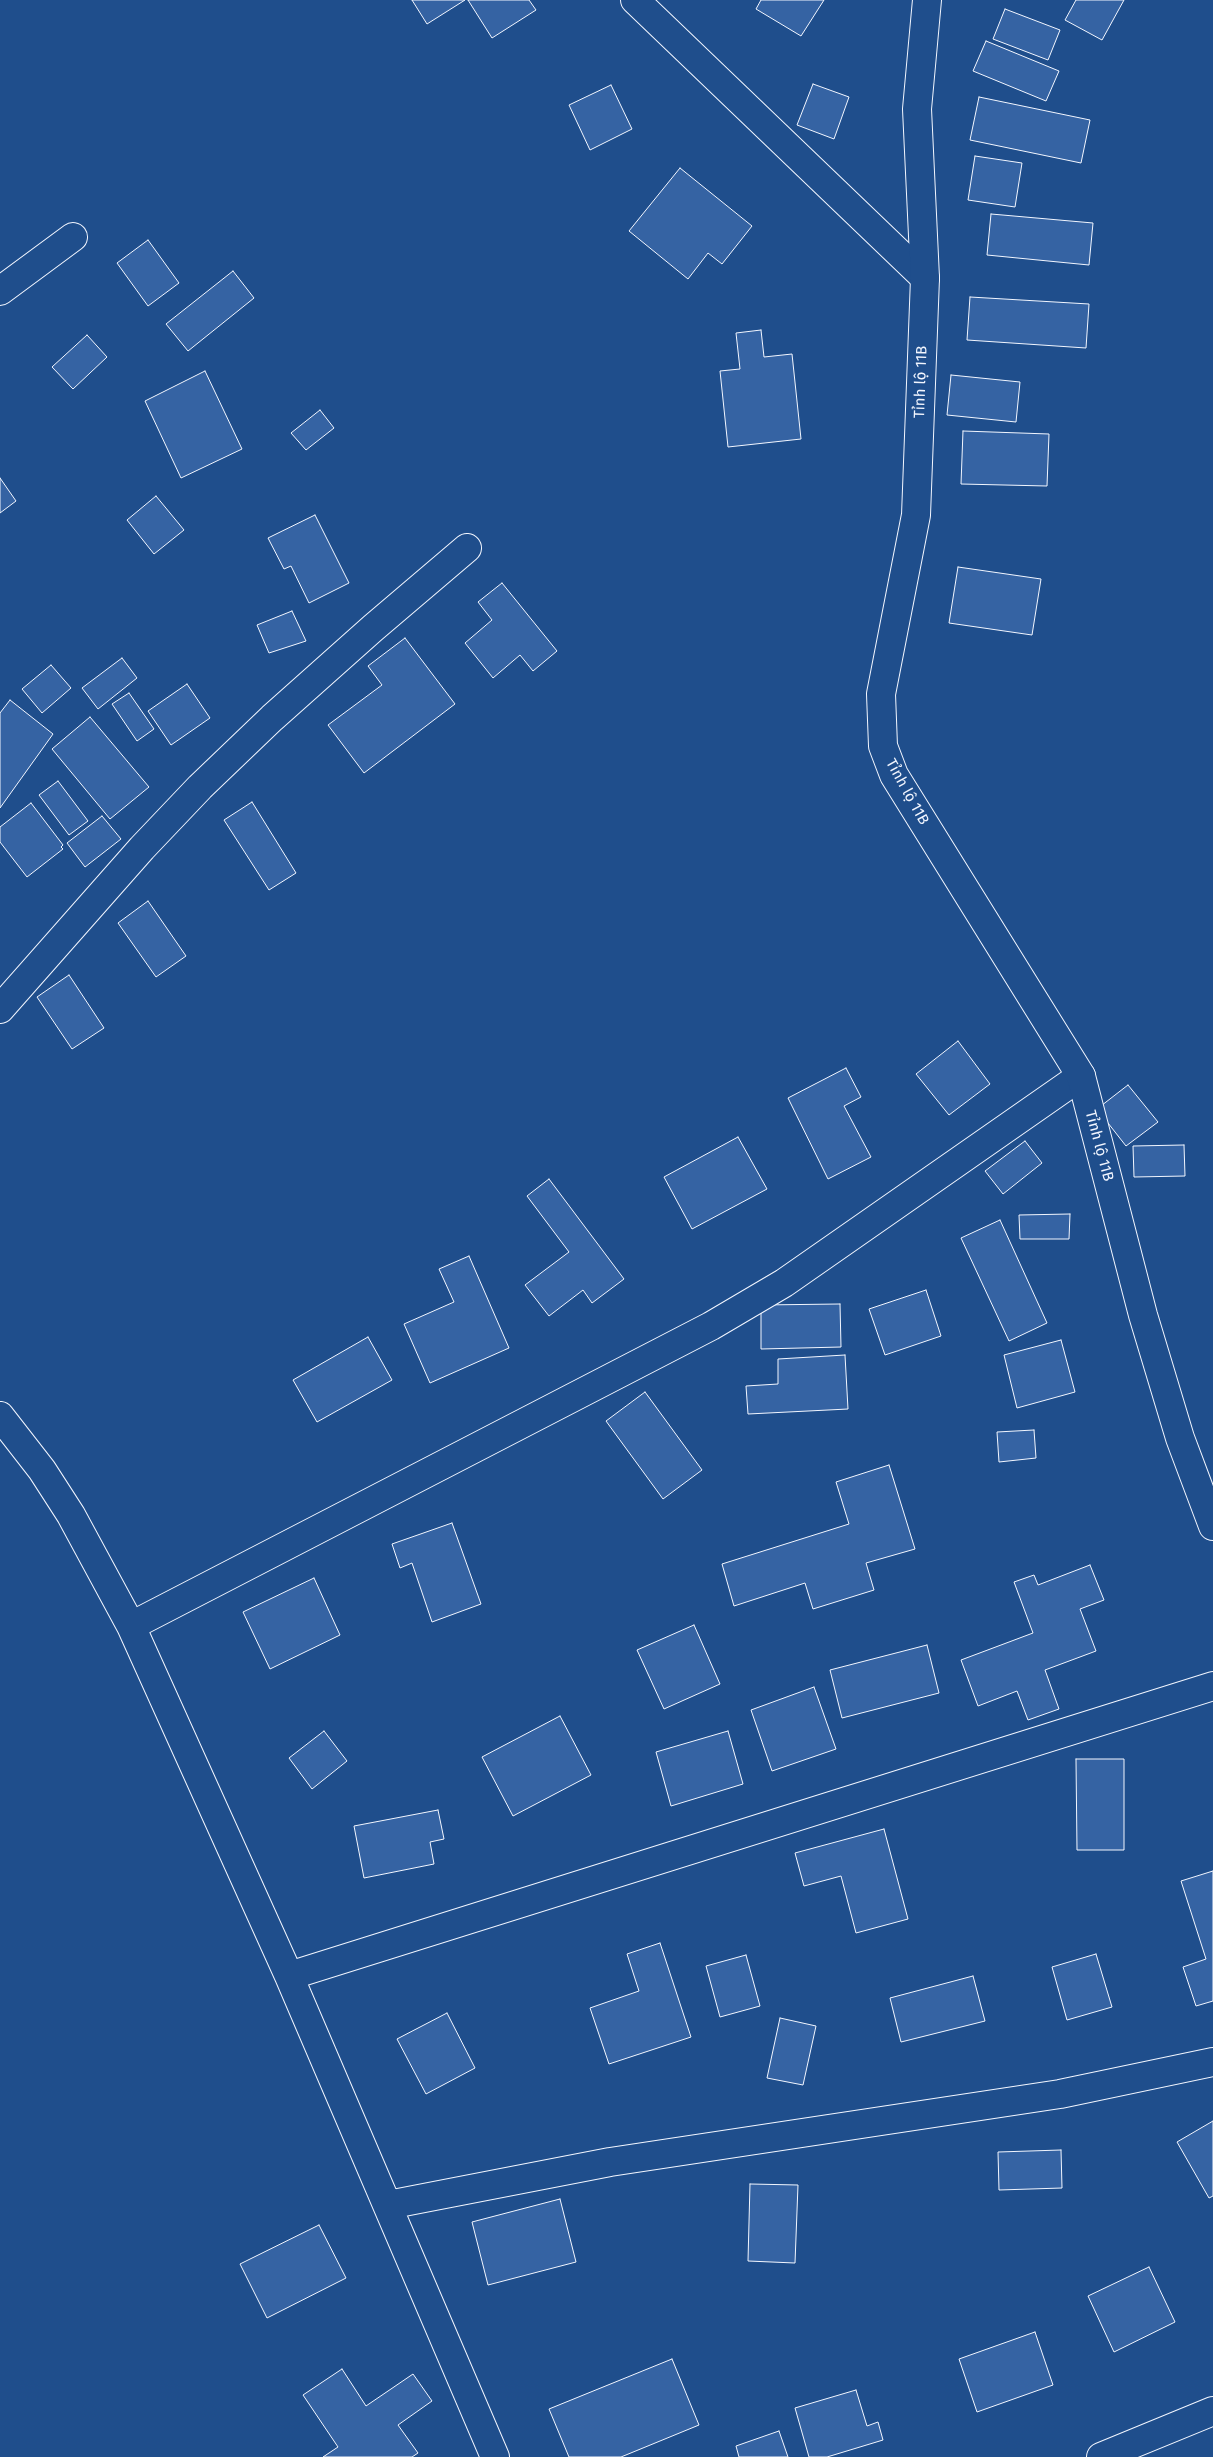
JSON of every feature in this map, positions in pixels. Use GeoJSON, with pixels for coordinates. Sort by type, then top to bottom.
{"type":"FeatureCollection","features":[{"type":"Feature","properties":{"kind":"street"},"geometry":{"type":"LineString","coordinates":[[635,0],[924,278]]}},
{"type":"Feature","properties":{"kind":"street","name":"Tỉnh lộ 11B"},"geometry":{"type":"LineString","coordinates":[[927,0],[917,109],[924,278],[916,515],[880,694],[883,746],[894,775],[1081,1076],[1143,1315],[1180,1438],[1213,1526]]}},
{"type":"Feature","properties":{"kind":"street"},"geometry":{"type":"LineString","coordinates":[[0,291],[73,237]]}},
{"type":"Feature","properties":{"kind":"street"},"geometry":{"type":"LineString","coordinates":[[0,1009],[142,848],[200,787],[272,718],[467,548]]}},
{"type":"Feature","properties":{"kind":"street"},"geometry":{"type":"LineString","coordinates":[[131,1626],[711,1326],[784,1283],[1081,1076]]}},
{"type":"Feature","properties":{"kind":"street"},"geometry":{"type":"LineString","coordinates":[[0,1416],[42,1470],[71,1515],[131,1626],[289,1976],[495,2457]]}},
{"type":"Feature","properties":{"kind":"street"},"geometry":{"type":"LineString","coordinates":[[289,1976],[1213,1686]]}},
{"type":"Feature","properties":{"kind":"street"},"geometry":{"type":"LineString","coordinates":[[388,2205],[610,2162],[1060,2094],[1213,2062]]}},
{"type":"Feature","properties":{"kind":"street"},"geometry":{"type":"LineString","coordinates":[[1101,2457],[1213,2411]]}},
{"type":"Feature","properties":{"kind":"building"},"geometry":{"type":"Polygon","coordinates":[[[412,0],[465,0],[427,24],[412,0]]]}},
{"type":"Feature","properties":{"kind":"building"},"geometry":{"type":"Polygon","coordinates":[[[468,0],[529,0],[536,10],[492,38],[468,0]]]}},
{"type":"Feature","properties":{"kind":"building"},"geometry":{"type":"Polygon","coordinates":[[[761,0],[824,0],[801,36],[756,9],[761,0]]]}},
{"type":"Feature","properties":{"kind":"building"},"geometry":{"type":"Polygon","coordinates":[[[1076,0],[1124,0],[1102,40],[1065,20],[1076,0]]]}},
{"type":"Feature","properties":{"kind":"building"},"geometry":{"type":"Polygon","coordinates":[[[1005,9],[1060,30],[1048,60],[993,39],[1005,9]]]}},
{"type":"Feature","properties":{"kind":"building"},"geometry":{"type":"Polygon","coordinates":[[[986,41],[1059,71],[1046,101],[973,71],[986,41]]]}},
{"type":"Feature","properties":{"kind":"building"},"geometry":{"type":"Polygon","coordinates":[[[813,84],[849,97],[834,139],[797,125],[813,84]]]}},
{"type":"Feature","properties":{"kind":"building"},"geometry":{"type":"Polygon","coordinates":[[[611,85],[632,129],[590,150],[569,105],[611,85]]]}},
{"type":"Feature","properties":{"kind":"building"},"geometry":{"type":"Polygon","coordinates":[[[979,97],[1090,120],[1081,163],[970,140],[979,97]]]}},
{"type":"Feature","properties":{"kind":"building"},"geometry":{"type":"Polygon","coordinates":[[[975,156],[1022,163],[1015,207],[968,200],[975,156]]]}},
{"type":"Feature","properties":{"kind":"building"},"geometry":{"type":"Polygon","coordinates":[[[680,168],[752,226],[722,264],[708,253],[688,279],[629,231],[680,168]]]}},
{"type":"Feature","properties":{"kind":"building"},"geometry":{"type":"Polygon","coordinates":[[[991,214],[1093,223],[1089,265],[987,255],[991,214]]]}},
{"type":"Feature","properties":{"kind":"building"},"geometry":{"type":"Polygon","coordinates":[[[148,240],[179,283],[148,306],[117,263],[148,240]]]}},
{"type":"Feature","properties":{"kind":"building"},"geometry":{"type":"Polygon","coordinates":[[[233,271],[254,298],[188,351],[166,324],[233,271]]]}},
{"type":"Feature","properties":{"kind":"building"},"geometry":{"type":"Polygon","coordinates":[[[970,297],[1089,304],[1086,348],[967,340],[970,297]]]}},
{"type":"Feature","properties":{"kind":"building"},"geometry":{"type":"Polygon","coordinates":[[[761,330],[764,357],[792,354],[801,439],[728,447],[720,371],[740,369],[736,333],[761,330]]]}},
{"type":"Feature","properties":{"kind":"building"},"geometry":{"type":"Polygon","coordinates":[[[87,335],[107,357],[73,389],[52,367],[87,335]]]}},
{"type":"Feature","properties":{"kind":"building"},"geometry":{"type":"Polygon","coordinates":[[[205,371],[242,449],[181,478],[145,401],[205,371]]]}},
{"type":"Feature","properties":{"kind":"building"},"geometry":{"type":"Polygon","coordinates":[[[951,375],[1020,382],[1016,422],[947,415],[951,375]]]}},
{"type":"Feature","properties":{"kind":"building"},"geometry":{"type":"Polygon","coordinates":[[[320,410],[334,428],[306,450],[291,433],[320,410]]]}},
{"type":"Feature","properties":{"kind":"building"},"geometry":{"type":"Polygon","coordinates":[[[963,431],[1049,434],[1047,486],[961,484],[963,431]]]}},
{"type":"Feature","properties":{"kind":"building"},"geometry":{"type":"Polygon","coordinates":[[[0,478],[16,501],[0,513],[0,478]]]}},
{"type":"Feature","properties":{"kind":"building"},"geometry":{"type":"Polygon","coordinates":[[[156,496],[184,530],[154,554],[127,520],[156,496]]]}},
{"type":"Feature","properties":{"kind":"building"},"geometry":{"type":"Polygon","coordinates":[[[315,515],[349,583],[309,603],[291,566],[284,569],[268,538],[315,515]]]}},
{"type":"Feature","properties":{"kind":"building"},"geometry":{"type":"Polygon","coordinates":[[[958,567],[1041,579],[1032,635],[949,623],[958,567]]]}},
{"type":"Feature","properties":{"kind":"building"},"geometry":{"type":"Polygon","coordinates":[[[502,583],[557,651],[533,671],[520,655],[493,678],[465,643],[492,620],[478,602],[502,583]]]}},
{"type":"Feature","properties":{"kind":"building"},"geometry":{"type":"Polygon","coordinates":[[[292,611],[306,641],[269,653],[257,625],[292,611]]]}},
{"type":"Feature","properties":{"kind":"building"},"geometry":{"type":"Polygon","coordinates":[[[405,638],[455,704],[364,773],[328,725],[382,685],[368,666],[405,638]]]}},
{"type":"Feature","properties":{"kind":"building"},"geometry":{"type":"Polygon","coordinates":[[[122,658],[137,678],[98,709],[82,688],[122,658]]]}},
{"type":"Feature","properties":{"kind":"building"},"geometry":{"type":"Polygon","coordinates":[[[51,665],[71,688],[42,713],[22,689],[51,665]]]}},
{"type":"Feature","properties":{"kind":"building"},"geometry":{"type":"Polygon","coordinates":[[[187,684],[210,718],[171,745],[148,711],[187,684]]]}},
{"type":"Feature","properties":{"kind":"building"},"geometry":{"type":"Polygon","coordinates":[[[129,693],[154,729],[137,741],[112,704],[129,693]]]}},
{"type":"Feature","properties":{"kind":"building"},"geometry":{"type":"Polygon","coordinates":[[[10,700],[53,734],[0,808],[0,713],[10,700]]]}},
{"type":"Feature","properties":{"kind":"building"},"geometry":{"type":"Polygon","coordinates":[[[90,717],[149,787],[110,819],[52,749],[90,717]]]}},
{"type":"Feature","properties":{"kind":"building"},"geometry":{"type":"Polygon","coordinates":[[[58,781],[88,821],[69,835],[39,795],[58,781]]]}},
{"type":"Feature","properties":{"kind":"building"},"geometry":{"type":"Polygon","coordinates":[[[252,802],[296,873],[269,890],[224,820],[252,802]]]}},
{"type":"Feature","properties":{"kind":"building"},"geometry":{"type":"Polygon","coordinates":[[[31,803],[63,845],[61,847],[63,849],[27,877],[0,842],[0,827],[31,803]]]}},
{"type":"Feature","properties":{"kind":"building"},"geometry":{"type":"Polygon","coordinates":[[[102,816],[121,839],[85,867],[67,843],[102,816]]]}},
{"type":"Feature","properties":{"kind":"building"},"geometry":{"type":"Polygon","coordinates":[[[148,901],[186,956],[156,977],[118,923],[148,901]]]}},
{"type":"Feature","properties":{"kind":"building"},"geometry":{"type":"Polygon","coordinates":[[[69,975],[104,1028],[72,1049],[37,997],[69,975]]]}},
{"type":"Feature","properties":{"kind":"building"},"geometry":{"type":"Polygon","coordinates":[[[958,1041],[990,1084],[949,1115],[916,1074],[958,1041]]]}},
{"type":"Feature","properties":{"kind":"building"},"geometry":{"type":"Polygon","coordinates":[[[846,1068],[861,1097],[844,1106],[871,1157],[828,1179],[788,1098],[846,1068]]]}},
{"type":"Feature","properties":{"kind":"building"},"geometry":{"type":"Polygon","coordinates":[[[1128,1085],[1158,1122],[1126,1146],[1097,1109],[1128,1085]]]}},
{"type":"Feature","properties":{"kind":"building"},"geometry":{"type":"Polygon","coordinates":[[[738,1137],[767,1189],[692,1229],[664,1177],[738,1137]]]}},
{"type":"Feature","properties":{"kind":"building"},"geometry":{"type":"Polygon","coordinates":[[[1025,1141],[1042,1163],[1003,1194],[985,1171],[1025,1141]]]}},
{"type":"Feature","properties":{"kind":"building"},"geometry":{"type":"Polygon","coordinates":[[[1184,1145],[1185,1176],[1134,1177],[1133,1146],[1184,1145]]]}},
{"type":"Feature","properties":{"kind":"building"},"geometry":{"type":"Polygon","coordinates":[[[549,1179],[624,1279],[592,1303],[583,1290],[549,1316],[525,1285],[569,1252],[527,1196],[549,1179]]]}},
{"type":"Feature","properties":{"kind":"building"},"geometry":{"type":"Polygon","coordinates":[[[1070,1214],[1069,1239],[1020,1239],[1019,1215],[1070,1214]]]}},
{"type":"Feature","properties":{"kind":"building"},"geometry":{"type":"Polygon","coordinates":[[[1000,1220],[1047,1323],[1009,1341],[961,1238],[1000,1220]]]}},
{"type":"Feature","properties":{"kind":"building"},"geometry":{"type":"Polygon","coordinates":[[[469,1256],[509,1348],[430,1383],[404,1324],[454,1302],[439,1269],[469,1256]]]}},
{"type":"Feature","properties":{"kind":"building"},"geometry":{"type":"Polygon","coordinates":[[[926,1290],[941,1336],[885,1355],[869,1309],[926,1290]]]}},
{"type":"Feature","properties":{"kind":"building"},"geometry":{"type":"Polygon","coordinates":[[[840,1304],[841,1347],[761,1349],[761,1305],[840,1304]]]}},
{"type":"Feature","properties":{"kind":"building"},"geometry":{"type":"Polygon","coordinates":[[[368,1337],[392,1380],[317,1422],[293,1380],[368,1337]]]}},
{"type":"Feature","properties":{"kind":"building"},"geometry":{"type":"Polygon","coordinates":[[[1061,1340],[1075,1392],[1017,1408],[1004,1355],[1061,1340]]]}},
{"type":"Feature","properties":{"kind":"building"},"geometry":{"type":"Polygon","coordinates":[[[845,1355],[848,1409],[748,1414],[746,1386],[778,1384],[778,1359],[845,1355]]]}},
{"type":"Feature","properties":{"kind":"building"},"geometry":{"type":"Polygon","coordinates":[[[645,1392],[702,1470],[663,1499],[606,1421],[645,1392]]]}},
{"type":"Feature","properties":{"kind":"building"},"geometry":{"type":"Polygon","coordinates":[[[1034,1430],[1036,1458],[999,1462],[997,1432],[1034,1430]]]}},
{"type":"Feature","properties":{"kind":"building"},"geometry":{"type":"Polygon","coordinates":[[[889,1465],[915,1549],[866,1563],[874,1590],[813,1609],[805,1583],[734,1606],[722,1564],[849,1524],[836,1482],[889,1465]]]}},
{"type":"Feature","properties":{"kind":"building"},"geometry":{"type":"Polygon","coordinates":[[[452,1523],[481,1604],[432,1622],[412,1563],[400,1568],[392,1544],[452,1523]]]}},
{"type":"Feature","properties":{"kind":"building"},"geometry":{"type":"Polygon","coordinates":[[[1090,1565],[1104,1600],[1080,1609],[1096,1651],[1045,1670],[1059,1709],[1028,1720],[1017,1691],[978,1706],[961,1660],[1033,1633],[1014,1582],[1034,1575],[1038,1585],[1090,1565]]]}},
{"type":"Feature","properties":{"kind":"building"},"geometry":{"type":"Polygon","coordinates":[[[314,1578],[340,1635],[270,1669],[243,1612],[314,1578]]]}},
{"type":"Feature","properties":{"kind":"building"},"geometry":{"type":"Polygon","coordinates":[[[694,1625],[720,1684],[664,1709],[637,1650],[694,1625]]]}},
{"type":"Feature","properties":{"kind":"building"},"geometry":{"type":"Polygon","coordinates":[[[927,1645],[939,1693],[842,1718],[830,1670],[927,1645]]]}},
{"type":"Feature","properties":{"kind":"building"},"geometry":{"type":"Polygon","coordinates":[[[814,1687],[836,1749],[772,1771],[751,1710],[814,1687]]]}},
{"type":"Feature","properties":{"kind":"building"},"geometry":{"type":"Polygon","coordinates":[[[560,1716],[591,1775],[513,1816],[482,1757],[560,1716]]]}},
{"type":"Feature","properties":{"kind":"building"},"geometry":{"type":"Polygon","coordinates":[[[324,1731],[347,1761],[312,1789],[289,1758],[324,1731]]]}},
{"type":"Feature","properties":{"kind":"building"},"geometry":{"type":"Polygon","coordinates":[[[728,1731],[743,1784],[671,1806],[656,1752],[728,1731]]]}},
{"type":"Feature","properties":{"kind":"building"},"geometry":{"type":"Polygon","coordinates":[[[1076,1759],[1124,1759],[1124,1850],[1077,1850],[1076,1759]]]}},
{"type":"Feature","properties":{"kind":"building"},"geometry":{"type":"Polygon","coordinates":[[[438,1810],[444,1839],[430,1842],[434,1864],[364,1878],[354,1826],[438,1810]]]}},
{"type":"Feature","properties":{"kind":"building"},"geometry":{"type":"Polygon","coordinates":[[[884,1829],[908,1919],[856,1933],[841,1876],[804,1886],[795,1853],[884,1829]]]}},
{"type":"Feature","properties":{"kind":"building"},"geometry":{"type":"Polygon","coordinates":[[[1213,1871],[1213,2001],[1196,2006],[1183,1967],[1206,1959],[1181,1881],[1213,1871]]]}},
{"type":"Feature","properties":{"kind":"building"},"geometry":{"type":"Polygon","coordinates":[[[660,1943],[691,2037],[609,2064],[590,2008],[639,1991],[627,1954],[660,1943]]]}},
{"type":"Feature","properties":{"kind":"building"},"geometry":{"type":"Polygon","coordinates":[[[1096,1954],[1112,2007],[1067,2020],[1052,1967],[1096,1954]]]}},
{"type":"Feature","properties":{"kind":"building"},"geometry":{"type":"Polygon","coordinates":[[[746,1955],[760,2006],[720,2017],[706,1966],[746,1955]]]}},
{"type":"Feature","properties":{"kind":"building"},"geometry":{"type":"Polygon","coordinates":[[[973,1976],[985,2021],[901,2042],[890,1998],[973,1976]]]}},
{"type":"Feature","properties":{"kind":"building"},"geometry":{"type":"Polygon","coordinates":[[[447,2013],[475,2068],[426,2094],[397,2039],[447,2013]]]}},
{"type":"Feature","properties":{"kind":"building"},"geometry":{"type":"Polygon","coordinates":[[[780,2018],[816,2026],[803,2085],[767,2078],[780,2018]]]}},
{"type":"Feature","properties":{"kind":"building"},"geometry":{"type":"Polygon","coordinates":[[[1213,2121],[1213,2196],[1209,2198],[1177,2142],[1213,2121]]]}},
{"type":"Feature","properties":{"kind":"building"},"geometry":{"type":"Polygon","coordinates":[[[1061,2150],[1062,2188],[999,2190],[998,2152],[1061,2150]]]}},
{"type":"Feature","properties":{"kind":"building"},"geometry":{"type":"Polygon","coordinates":[[[750,2184],[798,2185],[795,2263],[748,2261],[750,2184]]]}},
{"type":"Feature","properties":{"kind":"building"},"geometry":{"type":"Polygon","coordinates":[[[560,2199],[576,2262],[488,2285],[472,2222],[560,2199]]]}},
{"type":"Feature","properties":{"kind":"building"},"geometry":{"type":"Polygon","coordinates":[[[319,2225],[346,2278],[267,2318],[240,2264],[319,2225]]]}},
{"type":"Feature","properties":{"kind":"building"},"geometry":{"type":"Polygon","coordinates":[[[1149,2267],[1175,2322],[1114,2352],[1088,2296],[1149,2267]]]}},
{"type":"Feature","properties":{"kind":"building"},"geometry":{"type":"Polygon","coordinates":[[[1035,2332],[1053,2385],[977,2412],[959,2359],[1035,2332]]]}},
{"type":"Feature","properties":{"kind":"building"},"geometry":{"type":"Polygon","coordinates":[[[672,2359],[699,2425],[621,2457],[569,2457],[549,2409],[672,2359]]]}},
{"type":"Feature","properties":{"kind":"building"},"geometry":{"type":"Polygon","coordinates":[[[342,2369],[366,2406],[413,2374],[432,2401],[398,2425],[418,2453],[412,2457],[323,2457],[338,2447],[303,2395],[342,2369]]]}},
{"type":"Feature","properties":{"kind":"building"},"geometry":{"type":"Polygon","coordinates":[[[856,2390],[867,2426],[878,2422],[883,2440],[827,2457],[809,2457],[795,2408],[856,2390]]]}},
{"type":"Feature","properties":{"kind":"building"},"geometry":{"type":"Polygon","coordinates":[[[779,2431],[788,2457],[739,2457],[736,2446],[779,2431]]]}}]}
